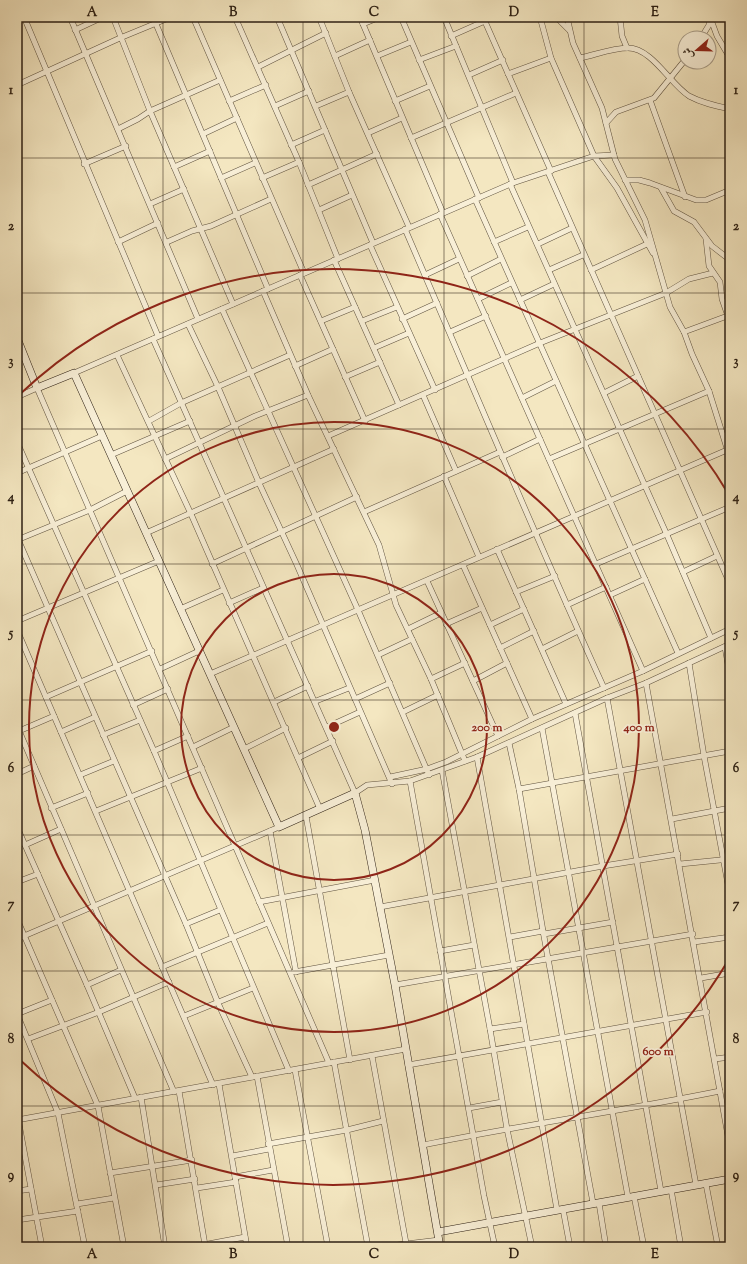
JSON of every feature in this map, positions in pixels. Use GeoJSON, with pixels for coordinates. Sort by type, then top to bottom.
{"type":"FeatureCollection","features":[{"type":"Feature","properties":{"kind":"main road"},"geometry":{"type":"LineString","coordinates":[[17,338],[37,388],[74,373],[279,826],[306,816],[355,793],[363,818],[395,985],[440,1244]]}},
{"type":"Feature","properties":{"kind":"main road"},"geometry":{"type":"LineString","coordinates":[[438,1232],[730,1179]]}},
{"type":"Feature","properties":{"kind":"street"},"geometry":{"type":"LineString","coordinates":[[24,17],[84,164],[158,336]]}},
{"type":"Feature","properties":{"kind":"street"},"geometry":{"type":"LineString","coordinates":[[70,17],[85,55],[126,146],[198,319]]}},
{"type":"Feature","properties":{"kind":"street"},"geometry":{"type":"LineString","coordinates":[[75,30],[103,17]]}},
{"type":"Feature","properties":{"kind":"street"},"geometry":{"type":"LineString","coordinates":[[113,17],[120,38],[150,110],[233,304]]}},
{"type":"Feature","properties":{"kind":"street"},"geometry":{"type":"LineString","coordinates":[[17,85],[120,38],[156,24],[165,18],[171,17]]}},
{"type":"Feature","properties":{"kind":"street"},"geometry":{"type":"LineString","coordinates":[[193,17],[364,421]]}},
{"type":"Feature","properties":{"kind":"street"},"geometry":{"type":"LineString","coordinates":[[235,17],[299,162],[355,307],[399,405]]}},
{"type":"Feature","properties":{"kind":"street"},"geometry":{"type":"LineString","coordinates":[[277,17],[316,106],[402,319],[434,390]]}},
{"type":"Feature","properties":{"kind":"street"},"geometry":{"type":"LineString","coordinates":[[319,17],[349,92],[377,154],[425,275],[469,374],[501,455],[604,688]]}},
{"type":"Feature","properties":{"kind":"street"},"geometry":{"type":"LineString","coordinates":[[360,17],[442,213],[459,259],[486,316],[643,671]]}},
{"type":"Feature","properties":{"kind":"street"},"geometry":{"type":"LineString","coordinates":[[363,24],[380,17]]}},
{"type":"Feature","properties":{"kind":"street"},"geometry":{"type":"LineString","coordinates":[[401,17],[511,283],[540,343],[609,502],[678,653]]}},
{"type":"Feature","properties":{"kind":"street"},"geometry":{"type":"LineString","coordinates":[[444,17],[482,108],[528,227],[538,244],[574,329],[604,392],[711,638]]}},
{"type":"Feature","properties":{"kind":"street"},"geometry":{"type":"LineString","coordinates":[[540,17],[551,58],[594,156],[617,188],[655,256]]}},
{"type":"Feature","properties":{"kind":"street"},"geometry":{"type":"LineString","coordinates":[[556,17],[569,30]]}},
{"type":"Feature","properties":{"kind":"street"},"geometry":{"type":"LineString","coordinates":[[568,17],[569,30],[602,108],[614,155],[645,220],[673,315],[684,332],[709,392],[730,458]]}},
{"type":"Feature","properties":{"kind":"street"},"geometry":{"type":"LineString","coordinates":[[620,17],[622,36],[627,48]]}},
{"type":"Feature","properties":{"kind":"street"},"geometry":{"type":"LineString","coordinates":[[706,30],[709,25],[710,18]]}},
{"type":"Feature","properties":{"kind":"street"},"geometry":{"type":"LineString","coordinates":[[710,18],[717,36],[730,58]]}},
{"type":"Feature","properties":{"kind":"street"},"geometry":{"type":"LineString","coordinates":[[451,36],[484,19],[503,60],[583,255],[611,314],[654,415],[730,584]]}},
{"type":"Feature","properties":{"kind":"street"},"geometry":{"type":"LineString","coordinates":[[156,24],[237,214],[290,355],[364,512],[382,554],[394,596],[438,695],[465,761]]}},
{"type":"Feature","properties":{"kind":"street"},"geometry":{"type":"LineString","coordinates":[[258,67],[326,33]]}},
{"type":"Feature","properties":{"kind":"street"},"geometry":{"type":"LineString","coordinates":[[335,56],[370,40]]}},
{"type":"Feature","properties":{"kind":"street"},"geometry":{"type":"LineString","coordinates":[[376,56],[411,42]]}},
{"type":"Feature","properties":{"kind":"street"},"geometry":{"type":"LineString","coordinates":[[420,60],[456,46]]}},
{"type":"Feature","properties":{"kind":"street"},"geometry":{"type":"LineString","coordinates":[[580,58],[627,48],[638,50],[648,56],[670,80],[689,95],[715,106],[730,109]]}},
{"type":"Feature","properties":{"kind":"street"},"geometry":{"type":"LineString","coordinates":[[508,74],[551,58]]}},
{"type":"Feature","properties":{"kind":"street"},"geometry":{"type":"LineString","coordinates":[[469,76],[503,60]]}},
{"type":"Feature","properties":{"kind":"street"},"geometry":{"type":"LineString","coordinates":[[606,123],[616,112],[650,100],[658,94],[678,70]]}},
{"type":"Feature","properties":{"kind":"street"},"geometry":{"type":"LineString","coordinates":[[118,130],[138,119],[150,110],[220,80]]}},
{"type":"Feature","properties":{"kind":"street"},"geometry":{"type":"LineString","coordinates":[[229,101],[266,85]]}},
{"type":"Feature","properties":{"kind":"street"},"geometry":{"type":"LineString","coordinates":[[396,101],[430,86]]}},
{"type":"Feature","properties":{"kind":"street"},"geometry":{"type":"LineString","coordinates":[[275,106],[309,91]]}},
{"type":"Feature","properties":{"kind":"street"},"geometry":{"type":"LineString","coordinates":[[316,106],[349,92]]}},
{"type":"Feature","properties":{"kind":"street"},"geometry":{"type":"LineString","coordinates":[[411,138],[516,93]]}},
{"type":"Feature","properties":{"kind":"street"},"geometry":{"type":"LineString","coordinates":[[650,100],[685,197]]}},
{"type":"Feature","properties":{"kind":"street"},"geometry":{"type":"LineString","coordinates":[[203,134],[236,118]]}},
{"type":"Feature","properties":{"kind":"street"},"geometry":{"type":"LineString","coordinates":[[368,133],[402,118]]}},
{"type":"Feature","properties":{"kind":"street"},"geometry":{"type":"LineString","coordinates":[[291,145],[325,130]]}},
{"type":"Feature","properties":{"kind":"street"},"geometry":{"type":"LineString","coordinates":[[84,164],[126,146]]}},
{"type":"Feature","properties":{"kind":"street"},"geometry":{"type":"LineString","coordinates":[[174,167],[210,151]]}},
{"type":"Feature","properties":{"kind":"street"},"geometry":{"type":"LineString","coordinates":[[308,184],[377,154]]}},
{"type":"Feature","properties":{"kind":"street"},"geometry":{"type":"LineString","coordinates":[[74,373],[407,228],[512,184],[594,156],[614,155]]}},
{"type":"Feature","properties":{"kind":"street"},"geometry":{"type":"LineString","coordinates":[[262,178],[299,162]]}},
{"type":"Feature","properties":{"kind":"street"},"geometry":{"type":"LineString","coordinates":[[222,178],[255,163]]}},
{"type":"Feature","properties":{"kind":"street"},"geometry":{"type":"LineString","coordinates":[[625,180],[639,180],[696,200],[706,200],[730,190]]}},
{"type":"Feature","properties":{"kind":"street"},"geometry":{"type":"LineString","coordinates":[[661,188],[674,211],[694,222],[716,250],[730,260]]}},
{"type":"Feature","properties":{"kind":"street"},"geometry":{"type":"LineString","coordinates":[[150,204],[184,189]]}},
{"type":"Feature","properties":{"kind":"street"},"geometry":{"type":"LineString","coordinates":[[318,210],[352,195]]}},
{"type":"Feature","properties":{"kind":"street"},"geometry":{"type":"LineString","coordinates":[[166,242],[271,200]]}},
{"type":"Feature","properties":{"kind":"street"},"geometry":{"type":"LineString","coordinates":[[118,242],[158,223]]}},
{"type":"Feature","properties":{"kind":"street"},"geometry":{"type":"LineString","coordinates":[[494,242],[528,227]]}},
{"type":"Feature","properties":{"kind":"street"},"geometry":{"type":"LineString","coordinates":[[538,244],[572,228]]}},
{"type":"Feature","properties":{"kind":"street"},"geometry":{"type":"LineString","coordinates":[[706,238],[707,257],[713,273],[720,282],[722,299],[729,315],[730,322]]}},
{"type":"Feature","properties":{"kind":"street"},"geometry":{"type":"LineString","coordinates":[[591,270],[647,244]]}},
{"type":"Feature","properties":{"kind":"street"},"geometry":{"type":"LineString","coordinates":[[549,270],[583,255]]}},
{"type":"Feature","properties":{"kind":"street"},"geometry":{"type":"LineString","coordinates":[[425,275],[459,259]]}},
{"type":"Feature","properties":{"kind":"street"},"geometry":{"type":"LineString","coordinates":[[467,276],[501,259]]}},
{"type":"Feature","properties":{"kind":"street"},"geometry":{"type":"LineString","coordinates":[[328,436],[540,343],[611,314],[666,294],[688,280],[713,273]]}},
{"type":"Feature","properties":{"kind":"street"},"geometry":{"type":"LineString","coordinates":[[478,299],[511,283]]}},
{"type":"Feature","properties":{"kind":"street"},"geometry":{"type":"LineString","coordinates":[[520,300],[554,284]]}},
{"type":"Feature","properties":{"kind":"street"},"geometry":{"type":"LineString","coordinates":[[402,319],[437,303]]}},
{"type":"Feature","properties":{"kind":"street"},"geometry":{"type":"LineString","coordinates":[[321,321],[355,307]]}},
{"type":"Feature","properties":{"kind":"street"},"geometry":{"type":"LineString","coordinates":[[362,321],[397,307]]}},
{"type":"Feature","properties":{"kind":"street"},"geometry":{"type":"LineString","coordinates":[[222,309],[252,372],[268,411],[378,655],[429,775]]}},
{"type":"Feature","properties":{"kind":"street"},"geometry":{"type":"LineString","coordinates":[[684,332],[729,315]]}},
{"type":"Feature","properties":{"kind":"street"},"geometry":{"type":"LineString","coordinates":[[450,332],[486,316]]}},
{"type":"Feature","properties":{"kind":"street"},"geometry":{"type":"LineString","coordinates":[[188,324],[236,426],[258,483],[282,532],[392,784]]}},
{"type":"Feature","properties":{"kind":"street"},"geometry":{"type":"LineString","coordinates":[[374,348],[409,333]]}},
{"type":"Feature","properties":{"kind":"street"},"geometry":{"type":"LineString","coordinates":[[153,339],[247,548],[263,588],[316,701],[355,793],[367,785],[392,784],[410,781],[477,757],[607,698],[646,683],[728,646],[730,676]]}},
{"type":"Feature","properties":{"kind":"street"},"geometry":{"type":"LineString","coordinates":[[295,366],[333,349]]}},
{"type":"Feature","properties":{"kind":"street"},"geometry":{"type":"LineString","coordinates":[[117,355],[191,514],[223,590],[286,728],[320,809]]}},
{"type":"Feature","properties":{"kind":"street"},"geometry":{"type":"LineString","coordinates":[[149,421],[181,403],[290,355]]}},
{"type":"Feature","properties":{"kind":"street"},"geometry":{"type":"LineString","coordinates":[[345,377],[380,362]]}},
{"type":"Feature","properties":{"kind":"street"},"geometry":{"type":"LineString","coordinates":[[604,392],[638,376]]}},
{"type":"Feature","properties":{"kind":"street"},"geometry":{"type":"LineString","coordinates":[[522,398],[556,381]]}},
{"type":"Feature","properties":{"kind":"street"},"geometry":{"type":"LineString","coordinates":[[17,397],[37,388],[63,452],[120,578],[236,845],[268,923],[294,972],[332,1062],[347,1130],[368,1247]]}},
{"type":"Feature","properties":{"kind":"street"},"geometry":{"type":"LineString","coordinates":[[549,459],[709,392]]}},
{"type":"Feature","properties":{"kind":"street"},"geometry":{"type":"LineString","coordinates":[[165,459],[268,411],[308,395]]}},
{"type":"Feature","properties":{"kind":"street"},"geometry":{"type":"LineString","coordinates":[[423,395],[456,471]]}},
{"type":"Feature","properties":{"kind":"street"},"geometry":{"type":"LineString","coordinates":[[111,455],[190,421]]}},
{"type":"Feature","properties":{"kind":"street"},"geometry":{"type":"LineString","coordinates":[[17,473],[102,436]]}},
{"type":"Feature","properties":{"kind":"street"},"geometry":{"type":"LineString","coordinates":[[364,512],[456,471],[540,439]]}},
{"type":"Feature","properties":{"kind":"street"},"geometry":{"type":"LineString","coordinates":[[17,442],[55,524],[83,593],[154,751],[166,783],[253,988],[292,1070],[308,1138],[328,1247]]}},
{"type":"Feature","properties":{"kind":"street"},"geometry":{"type":"LineString","coordinates":[[146,533],[334,449]]}},
{"type":"Feature","properties":{"kind":"street"},"geometry":{"type":"LineString","coordinates":[[210,674],[322,625],[394,596],[497,548],[609,502],[727,450]]}},
{"type":"Feature","properties":{"kind":"street"},"geometry":{"type":"LineString","coordinates":[[444,476],[479,557]]}},
{"type":"Feature","properties":{"kind":"street"},"geometry":{"type":"LineString","coordinates":[[127,491],[90,510],[17,539],[186,924],[218,1003],[254,1077],[288,1247]]}},
{"type":"Feature","properties":{"kind":"street"},"geometry":{"type":"LineString","coordinates":[[212,564],[357,497]]}},
{"type":"Feature","properties":{"kind":"street"},"geometry":{"type":"LineString","coordinates":[[596,564],[632,550],[730,507]]}},
{"type":"Feature","properties":{"kind":"street"},"geometry":{"type":"LineString","coordinates":[[497,548],[566,704]]}},
{"type":"Feature","properties":{"kind":"street"},"geometry":{"type":"LineString","coordinates":[[683,572],[717,556]]}},
{"type":"Feature","properties":{"kind":"street"},"geometry":{"type":"LineString","coordinates":[[17,621],[159,561]]}},
{"type":"Feature","properties":{"kind":"street"},"geometry":{"type":"LineString","coordinates":[[463,565],[532,719]]}},
{"type":"Feature","properties":{"kind":"street"},"geometry":{"type":"LineString","coordinates":[[516,592],[555,576]]}},
{"type":"Feature","properties":{"kind":"street"},"geometry":{"type":"LineString","coordinates":[[610,596],[644,579]]}},
{"type":"Feature","properties":{"kind":"street"},"geometry":{"type":"LineString","coordinates":[[427,581],[498,736]]}},
{"type":"Feature","properties":{"kind":"street"},"geometry":{"type":"LineString","coordinates":[[567,605],[606,587]]}},
{"type":"Feature","properties":{"kind":"street"},"geometry":{"type":"LineString","coordinates":[[229,603],[263,588]]}},
{"type":"Feature","properties":{"kind":"street"},"geometry":{"type":"LineString","coordinates":[[180,609],[223,590]]}},
{"type":"Feature","properties":{"kind":"street"},"geometry":{"type":"LineString","coordinates":[[446,624],[482,608]]}},
{"type":"Feature","properties":{"kind":"street"},"geometry":{"type":"LineString","coordinates":[[490,625],[524,610]]}},
{"type":"Feature","properties":{"kind":"street"},"geometry":{"type":"LineString","coordinates":[[408,629],[441,613]]}},
{"type":"Feature","properties":{"kind":"street"},"geometry":{"type":"LineString","coordinates":[[390,777],[427,769],[462,754],[532,719],[643,671],[730,629]]}},
{"type":"Feature","properties":{"kind":"street"},"geometry":{"type":"LineString","coordinates":[[17,630],[213,1085]]}},
{"type":"Feature","properties":{"kind":"street"},"geometry":{"type":"LineString","coordinates":[[500,648],[534,631]]}},
{"type":"Feature","properties":{"kind":"street"},"geometry":{"type":"LineString","coordinates":[[542,649],[578,631]]}},
{"type":"Feature","properties":{"kind":"street"},"geometry":{"type":"LineString","coordinates":[[378,655],[412,639]]}},
{"type":"Feature","properties":{"kind":"street"},"geometry":{"type":"LineString","coordinates":[[46,697],[152,651]]}},
{"type":"Feature","properties":{"kind":"street"},"geometry":{"type":"LineString","coordinates":[[160,669],[199,651]]}},
{"type":"Feature","properties":{"kind":"street"},"geometry":{"type":"LineString","coordinates":[[431,679],[464,663]]}},
{"type":"Feature","properties":{"kind":"street"},"geometry":{"type":"LineString","coordinates":[[473,681],[507,663]]}},
{"type":"Feature","properties":{"kind":"street"},"geometry":{"type":"LineString","coordinates":[[689,663],[704,756],[730,895]]}},
{"type":"Feature","properties":{"kind":"street"},"geometry":{"type":"LineString","coordinates":[[355,699],[390,683]]}},
{"type":"Feature","properties":{"kind":"street"},"geometry":{"type":"LineString","coordinates":[[646,683],[701,978],[720,1091],[728,1124],[730,1147]]}},
{"type":"Feature","properties":{"kind":"street"},"geometry":{"type":"LineString","coordinates":[[274,702],[308,686]]}},
{"type":"Feature","properties":{"kind":"street"},"geometry":{"type":"LineString","coordinates":[[316,701],[349,688]]}},
{"type":"Feature","properties":{"kind":"street"},"geometry":{"type":"LineString","coordinates":[[133,705],[168,689]]}},
{"type":"Feature","properties":{"kind":"street"},"geometry":{"type":"LineString","coordinates":[[403,712],[438,695]]}},
{"type":"Feature","properties":{"kind":"street"},"geometry":{"type":"LineString","coordinates":[[607,698],[653,940],[665,1018],[696,1185]]}},
{"type":"Feature","properties":{"kind":"street"},"geometry":{"type":"LineString","coordinates":[[327,727],[360,712]]}},
{"type":"Feature","properties":{"kind":"street"},"geometry":{"type":"LineString","coordinates":[[575,713],[647,1105],[661,1191]]}},
{"type":"Feature","properties":{"kind":"street"},"geometry":{"type":"LineString","coordinates":[[54,716],[18,729],[121,970],[177,1091],[192,1160],[205,1245]]}},
{"type":"Feature","properties":{"kind":"street"},"geometry":{"type":"LineString","coordinates":[[61,732],[95,716]]}},
{"type":"Feature","properties":{"kind":"street"},"geometry":{"type":"LineString","coordinates":[[103,735],[140,720]]}},
{"type":"Feature","properties":{"kind":"street"},"geometry":{"type":"LineString","coordinates":[[193,747],[234,728]]}},
{"type":"Feature","properties":{"kind":"street"},"geometry":{"type":"LineString","coordinates":[[244,749],[286,728]]}},
{"type":"Feature","properties":{"kind":"street"},"geometry":{"type":"LineString","coordinates":[[542,728],[612,1111],[631,1197],[644,1247]]}},
{"type":"Feature","properties":{"kind":"street"},"geometry":{"type":"LineString","coordinates":[[154,751],[188,736]]}},
{"type":"Feature","properties":{"kind":"street"},"geometry":{"type":"LineString","coordinates":[[298,758],[332,741]]}},
{"type":"Feature","properties":{"kind":"street"},"geometry":{"type":"LineString","coordinates":[[509,743],[519,789],[543,933],[578,1118],[606,1247]]}},
{"type":"Feature","properties":{"kind":"street"},"geometry":{"type":"LineString","coordinates":[[519,789],[730,751]]}},
{"type":"Feature","properties":{"kind":"street"},"geometry":{"type":"LineString","coordinates":[[477,757],[499,885],[510,936],[527,1044],[560,1210],[570,1247]]}},
{"type":"Feature","properties":{"kind":"street"},"geometry":{"type":"LineString","coordinates":[[80,775],[114,761]]}},
{"type":"Feature","properties":{"kind":"street"},"geometry":{"type":"LineString","coordinates":[[17,774],[34,766]]}},
{"type":"Feature","properties":{"kind":"street"},"geometry":{"type":"LineString","coordinates":[[96,811],[202,768]]}},
{"type":"Feature","properties":{"kind":"street"},"geometry":{"type":"LineString","coordinates":[[442,770],[494,1049],[519,1194],[532,1247]]}},
{"type":"Feature","properties":{"kind":"street"},"geometry":{"type":"LineString","coordinates":[[410,781],[458,1056],[495,1247]]}},
{"type":"Feature","properties":{"kind":"street"},"geometry":{"type":"LineString","coordinates":[[51,808],[88,793]]}},
{"type":"Feature","properties":{"kind":"street"},"geometry":{"type":"LineString","coordinates":[[672,819],[730,808]]}},
{"type":"Feature","properties":{"kind":"street"},"geometry":{"type":"LineString","coordinates":[[306,816],[321,891],[350,1060]]}},
{"type":"Feature","properties":{"kind":"street"},"geometry":{"type":"LineString","coordinates":[[17,939],[279,826]]}},
{"type":"Feature","properties":{"kind":"street"},"geometry":{"type":"LineString","coordinates":[[17,827],[99,1012],[135,1098]]}},
{"type":"Feature","properties":{"kind":"street"},"geometry":{"type":"LineString","coordinates":[[25,845],[61,829]]}},
{"type":"Feature","properties":{"kind":"street"},"geometry":{"type":"LineString","coordinates":[[270,831],[294,972]]}},
{"type":"Feature","properties":{"kind":"street"},"geometry":{"type":"LineString","coordinates":[[380,907],[603,866],[678,854]]}},
{"type":"Feature","properties":{"kind":"street"},"geometry":{"type":"LineString","coordinates":[[680,864],[730,859]]}},
{"type":"Feature","properties":{"kind":"street"},"geometry":{"type":"LineString","coordinates":[[17,882],[38,874]]}},
{"type":"Feature","properties":{"kind":"street"},"geometry":{"type":"LineString","coordinates":[[259,902],[375,880]]}},
{"type":"Feature","properties":{"kind":"street"},"geometry":{"type":"LineString","coordinates":[[186,924],[220,910]]}},
{"type":"Feature","properties":{"kind":"street"},"geometry":{"type":"LineString","coordinates":[[17,918],[98,1106],[124,1247]]}},
{"type":"Feature","properties":{"kind":"street"},"geometry":{"type":"LineString","coordinates":[[510,936],[543,933],[613,922]]}},
{"type":"Feature","properties":{"kind":"street"},"geometry":{"type":"LineString","coordinates":[[162,967],[268,923]]}},
{"type":"Feature","properties":{"kind":"street"},"geometry":{"type":"LineString","coordinates":[[395,985],[693,934]]}},
{"type":"Feature","properties":{"kind":"street"},"geometry":{"type":"LineString","coordinates":[[694,942],[730,937]]}},
{"type":"Feature","properties":{"kind":"street"},"geometry":{"type":"LineString","coordinates":[[440,951],[474,944]]}},
{"type":"Feature","properties":{"kind":"street"},"geometry":{"type":"LineString","coordinates":[[294,972],[389,955]]}},
{"type":"Feature","properties":{"kind":"street"},"geometry":{"type":"LineString","coordinates":[[87,985],[121,970]]}},
{"type":"Feature","properties":{"kind":"street"},"geometry":{"type":"LineString","coordinates":[[701,978],[730,973]]}},
{"type":"Feature","properties":{"kind":"street"},"geometry":{"type":"LineString","coordinates":[[28,1039],[99,1012],[169,982]]}},
{"type":"Feature","properties":{"kind":"street"},"geometry":{"type":"LineString","coordinates":[[184,1016],[253,988]]}},
{"type":"Feature","properties":{"kind":"street"},"geometry":{"type":"LineString","coordinates":[[52,1000],[17,1014],[58,1113],[85,1247]]}},
{"type":"Feature","properties":{"kind":"street"},"geometry":{"type":"LineString","coordinates":[[408,1065],[665,1018],[707,1012]]}},
{"type":"Feature","properties":{"kind":"street"},"geometry":{"type":"LineString","coordinates":[[490,1029],[524,1024]]}},
{"type":"Feature","properties":{"kind":"street"},"geometry":{"type":"LineString","coordinates":[[18,1120],[332,1062],[406,1050]]}},
{"type":"Feature","properties":{"kind":"street"},"geometry":{"type":"LineString","coordinates":[[372,1056],[406,1243]]}},
{"type":"Feature","properties":{"kind":"street"},"geometry":{"type":"LineString","coordinates":[[715,1059],[730,1056]]}},
{"type":"Feature","properties":{"kind":"street"},"geometry":{"type":"LineString","coordinates":[[219,1084],[246,1247]]}},
{"type":"Feature","properties":{"kind":"street"},"geometry":{"type":"LineString","coordinates":[[423,1146],[473,1135],[578,1118],[720,1091]]}},
{"type":"Feature","properties":{"kind":"street"},"geometry":{"type":"LineString","coordinates":[[141,1097],[165,1247]]}},
{"type":"Feature","properties":{"kind":"street"},"geometry":{"type":"LineString","coordinates":[[469,1108],[502,1102]]}},
{"type":"Feature","properties":{"kind":"street"},"geometry":{"type":"LineString","coordinates":[[17,1113],[42,1247]]}},
{"type":"Feature","properties":{"kind":"street"},"geometry":{"type":"LineString","coordinates":[[232,1156],[384,1121]]}},
{"type":"Feature","properties":{"kind":"street"},"geometry":{"type":"LineString","coordinates":[[110,1174],[192,1160]]}},
{"type":"Feature","properties":{"kind":"street"},"geometry":{"type":"LineString","coordinates":[[197,1188],[236,1180],[273,1170]]}},
{"type":"Feature","properties":{"kind":"street"},"geometry":{"type":"LineString","coordinates":[[156,1185],[195,1178]]}},
{"type":"Feature","properties":{"kind":"street"},"geometry":{"type":"LineString","coordinates":[[706,1184],[718,1247]]}},
{"type":"Feature","properties":{"kind":"street"},"geometry":{"type":"LineString","coordinates":[[17,1191],[31,1189]]}},
{"type":"Feature","properties":{"kind":"street"},"geometry":{"type":"LineString","coordinates":[[671,1190],[681,1247]]}},
{"type":"Feature","properties":{"kind":"street"},"geometry":{"type":"LineString","coordinates":[[77,1204],[114,1198]]}},
{"type":"Feature","properties":{"kind":"street"},"geometry":{"type":"LineString","coordinates":[[17,1220],[78,1211]]}},
{"type":"Feature","properties":{"kind":"street"},"geometry":{"type":"LineString","coordinates":[[192,1247],[245,1237]]}},
{"type":"Feature","properties":{"kind":"street"},"geometry":{"type":"LineString","coordinates":[[382,1247],[406,1243],[440,1244]]}}]}
